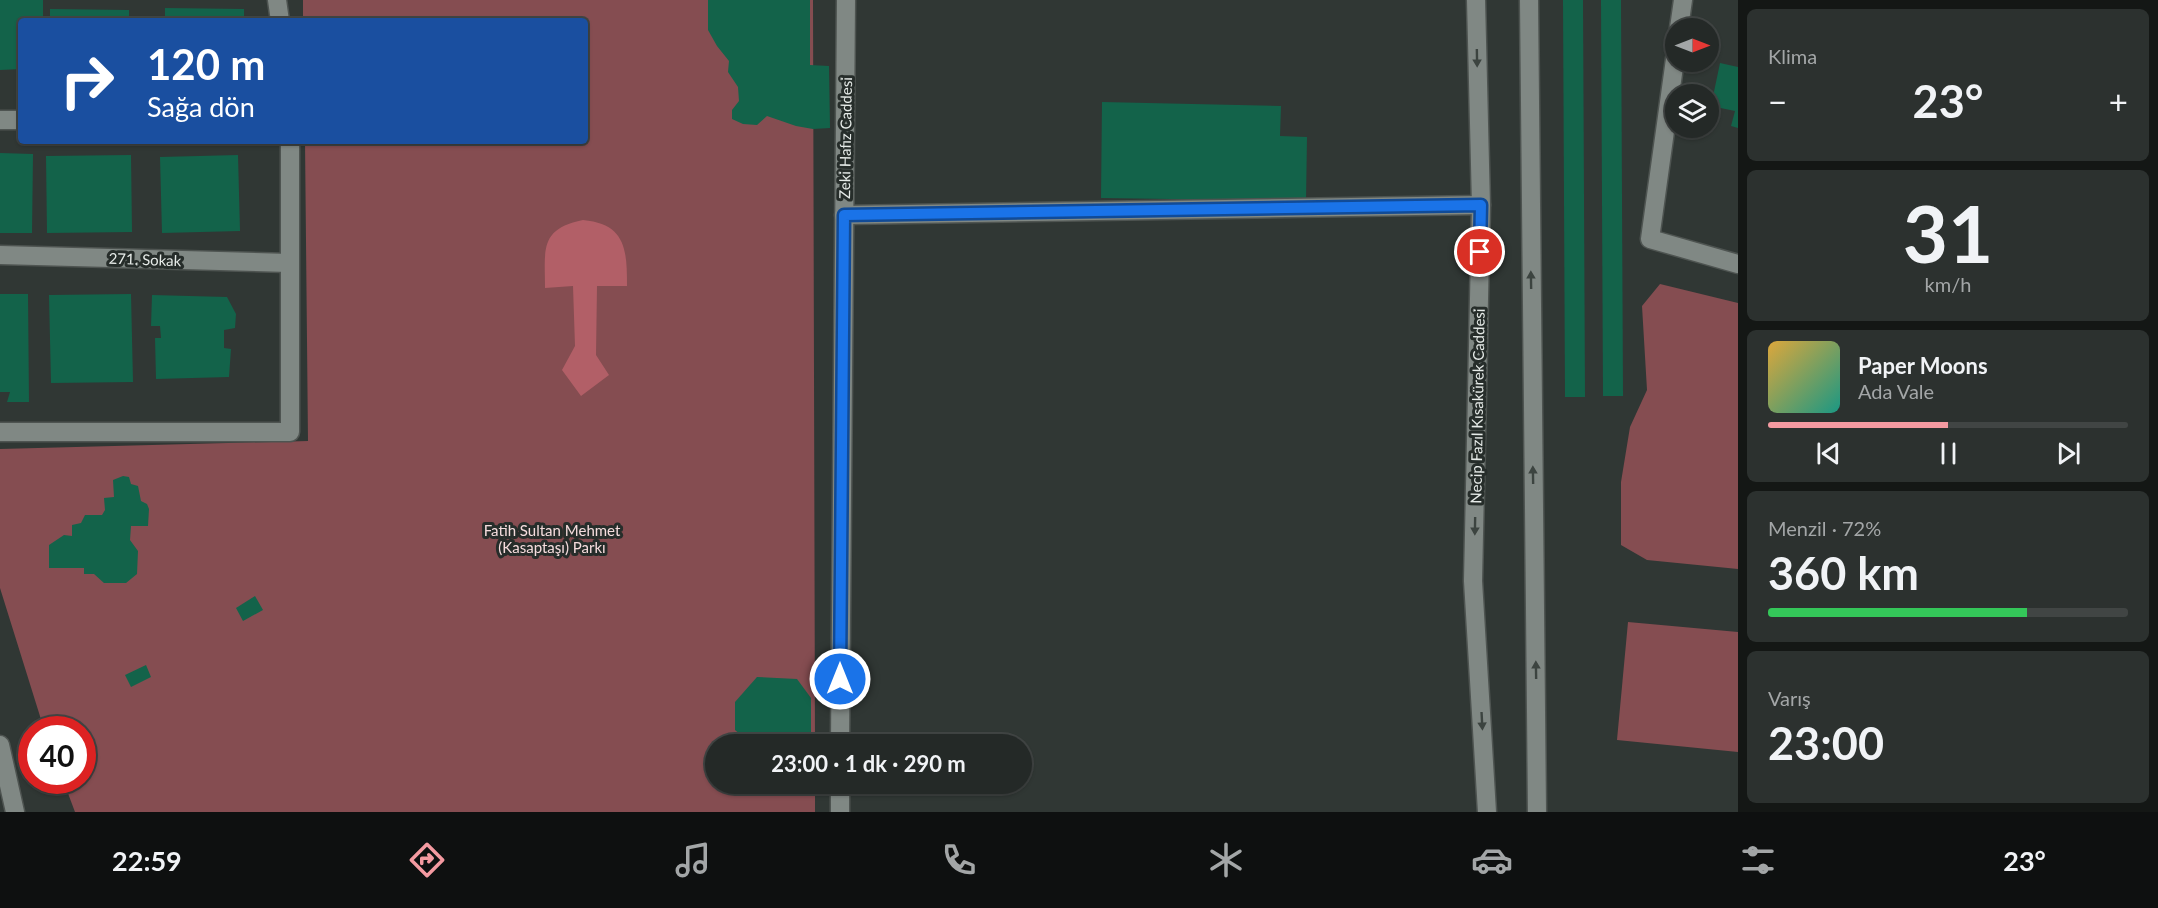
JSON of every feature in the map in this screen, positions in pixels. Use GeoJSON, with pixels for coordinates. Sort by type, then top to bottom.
{"type":"FeatureCollection","features":[{"type":"Feature","properties":{"kind":"street"},"geometry":{"type":"LineString","coordinates":[[277,0],[280,18]]}},
{"type":"Feature","properties":{"kind":"street","name":"Zeki Hafız Caddesi"},"geometry":{"type":"LineString","coordinates":[[840,734],[846,0]]}},
{"type":"Feature","properties":{"kind":"street","name":"Necip Fazıl Kısakürek Caddesi"},"geometry":{"type":"LineString","coordinates":[[1476,0],[1481,205],[1473,582],[1487,812]]}},
{"type":"Feature","properties":{"kind":"street"},"geometry":{"type":"LineString","coordinates":[[1528,0],[1537,812]]}},
{"type":"Feature","properties":{"kind":"street"},"geometry":{"type":"LineString","coordinates":[[1680,18],[1683,0]]}},
{"type":"Feature","properties":{"kind":"street"},"geometry":{"type":"LineString","coordinates":[[1673,72],[1650,239],[1738,264]]}},
{"type":"Feature","properties":{"kind":"street"},"geometry":{"type":"LineString","coordinates":[[0,120],[18,120]]}},
{"type":"Feature","properties":{"kind":"street"},"geometry":{"type":"LineString","coordinates":[[0,432],[290,432],[290,144]]}},
{"type":"Feature","properties":{"kind":"street"},"geometry":{"type":"LineString","coordinates":[[844,215],[1481,205]]}},
{"type":"Feature","properties":{"kind":"street","name":"271. Sokak"},"geometry":{"type":"LineString","coordinates":[[0,255],[289,263]]}},
{"type":"Feature","properties":{"kind":"street"},"geometry":{"type":"LineString","coordinates":[[0,745],[15,812]]}},
{"type":"Feature","properties":{"kind":"street"},"geometry":{"type":"LineString","coordinates":[[840,794],[840,812]]}},
{"type":"Feature","properties":{"kind":"green space","name":"Fatih Sultan Mehmet (Kasaptaşı) Parkı"},"geometry":{"type":"Polygon","coordinates":[[[303,0],[813,0],[815,734],[705,734],[705,794],[815,794],[815,812],[75,812],[68,794],[96,794],[96,716],[40,716],[0,588],[0,449],[308,441],[305,144],[588,144],[588,18],[303,18],[303,0]]]}},
{"type":"Feature","properties":{"kind":"green space"},"geometry":{"type":"Polygon","coordinates":[[[1660,284],[1738,303],[1738,569],[1647,560],[1621,545],[1621,482],[1630,427],[1647,390],[1642,306],[1660,284]]]}},
{"type":"Feature","properties":{"kind":"green space"},"geometry":{"type":"Polygon","coordinates":[[[1628,622],[1738,632],[1738,752],[1617,740],[1628,622]]]}},
{"type":"Feature","properties":{"kind":"shaded area"},"geometry":{"type":"Polygon","coordinates":[[[583,220],[608,227],[616,233],[624,250],[627,286],[597,286],[596,355],[609,375],[581,396],[562,370],[575,346],[573,286],[545,288],[545,252],[547,243],[558,229],[583,220]]]}},
{"type":"Feature","properties":{"kind":"building"},"geometry":{"type":"Polygon","coordinates":[[[0,0],[43,0],[43,18],[18,18],[18,69],[0,70],[0,0]]]}},
{"type":"Feature","properties":{"kind":"building"},"geometry":{"type":"Polygon","coordinates":[[[708,0],[810,0],[810,65],[829,66],[830,128],[813,129],[796,126],[767,116],[757,125],[743,124],[732,119],[732,110],[739,101],[738,87],[728,72],[729,61],[708,30],[708,0]]]}},
{"type":"Feature","properties":{"kind":"building"},"geometry":{"type":"Polygon","coordinates":[[[1563,0],[1583,0],[1585,397],[1565,397],[1563,0]]]}},
{"type":"Feature","properties":{"kind":"building"},"geometry":{"type":"Polygon","coordinates":[[[1601,0],[1621,0],[1623,396],[1603,396],[1601,0]]]}},
{"type":"Feature","properties":{"kind":"building"},"geometry":{"type":"Polygon","coordinates":[[[165,8],[244,9],[244,18],[165,18],[165,8]]]}},
{"type":"Feature","properties":{"kind":"building"},"geometry":{"type":"Polygon","coordinates":[[[50,9],[129,10],[129,18],[50,18],[50,9]]]}},
{"type":"Feature","properties":{"kind":"building"},"geometry":{"type":"Polygon","coordinates":[[[1720,63],[1738,67],[1738,128],[1731,126],[1735,111],[1719,108],[1719,84],[1716,84],[1720,63]]]}},
{"type":"Feature","properties":{"kind":"building"},"geometry":{"type":"Polygon","coordinates":[[[1102,102],[1281,106],[1280,136],[1307,137],[1306,201],[1101,198],[1102,102]]]}},
{"type":"Feature","properties":{"kind":"building"},"geometry":{"type":"Polygon","coordinates":[[[0,153],[33,154],[32,233],[0,233],[0,153]]]}},
{"type":"Feature","properties":{"kind":"building"},"geometry":{"type":"Polygon","coordinates":[[[131,155],[132,232],[47,233],[46,156],[131,155]]]}},
{"type":"Feature","properties":{"kind":"building"},"geometry":{"type":"Polygon","coordinates":[[[238,155],[240,231],[162,233],[160,157],[238,155]]]}},
{"type":"Feature","properties":{"kind":"building"},"geometry":{"type":"Polygon","coordinates":[[[0,294],[28,294],[29,402],[7,402],[10,392],[0,392],[0,294]]]}},
{"type":"Feature","properties":{"kind":"building"},"geometry":{"type":"Polygon","coordinates":[[[131,294],[133,382],[51,383],[49,295],[131,294]]]}},
{"type":"Feature","properties":{"kind":"building"},"geometry":{"type":"Polygon","coordinates":[[[152,295],[227,297],[236,314],[235,328],[224,330],[224,348],[231,349],[229,377],[156,379],[155,338],[161,338],[160,326],[151,326],[152,295]]]}},
{"type":"Feature","properties":{"kind":"building"},"geometry":{"type":"Polygon","coordinates":[[[123,476],[129,477],[131,484],[138,486],[141,501],[147,504],[149,509],[148,526],[131,526],[130,540],[138,551],[137,574],[126,583],[104,583],[94,574],[84,574],[84,568],[49,568],[49,545],[64,535],[72,536],[72,525],[81,523],[85,515],[102,515],[105,510],[104,498],[114,497],[113,480],[123,476]]]}},
{"type":"Feature","properties":{"kind":"building"},"geometry":{"type":"Polygon","coordinates":[[[255,596],[263,610],[243,621],[236,608],[255,596]]]}},
{"type":"Feature","properties":{"kind":"building"},"geometry":{"type":"Polygon","coordinates":[[[146,665],[151,677],[131,687],[125,675],[146,665]]]}},
{"type":"Feature","properties":{"kind":"building"},"geometry":{"type":"Polygon","coordinates":[[[757,677],[797,679],[811,698],[811,734],[740,734],[735,730],[735,702],[757,677]]]}},
{"type":"Feature","properties":{"kind":"route"},"geometry":{"type":"LineString","coordinates":[[840,679],[844,215],[1481,205],[1480,252]]}}]}
